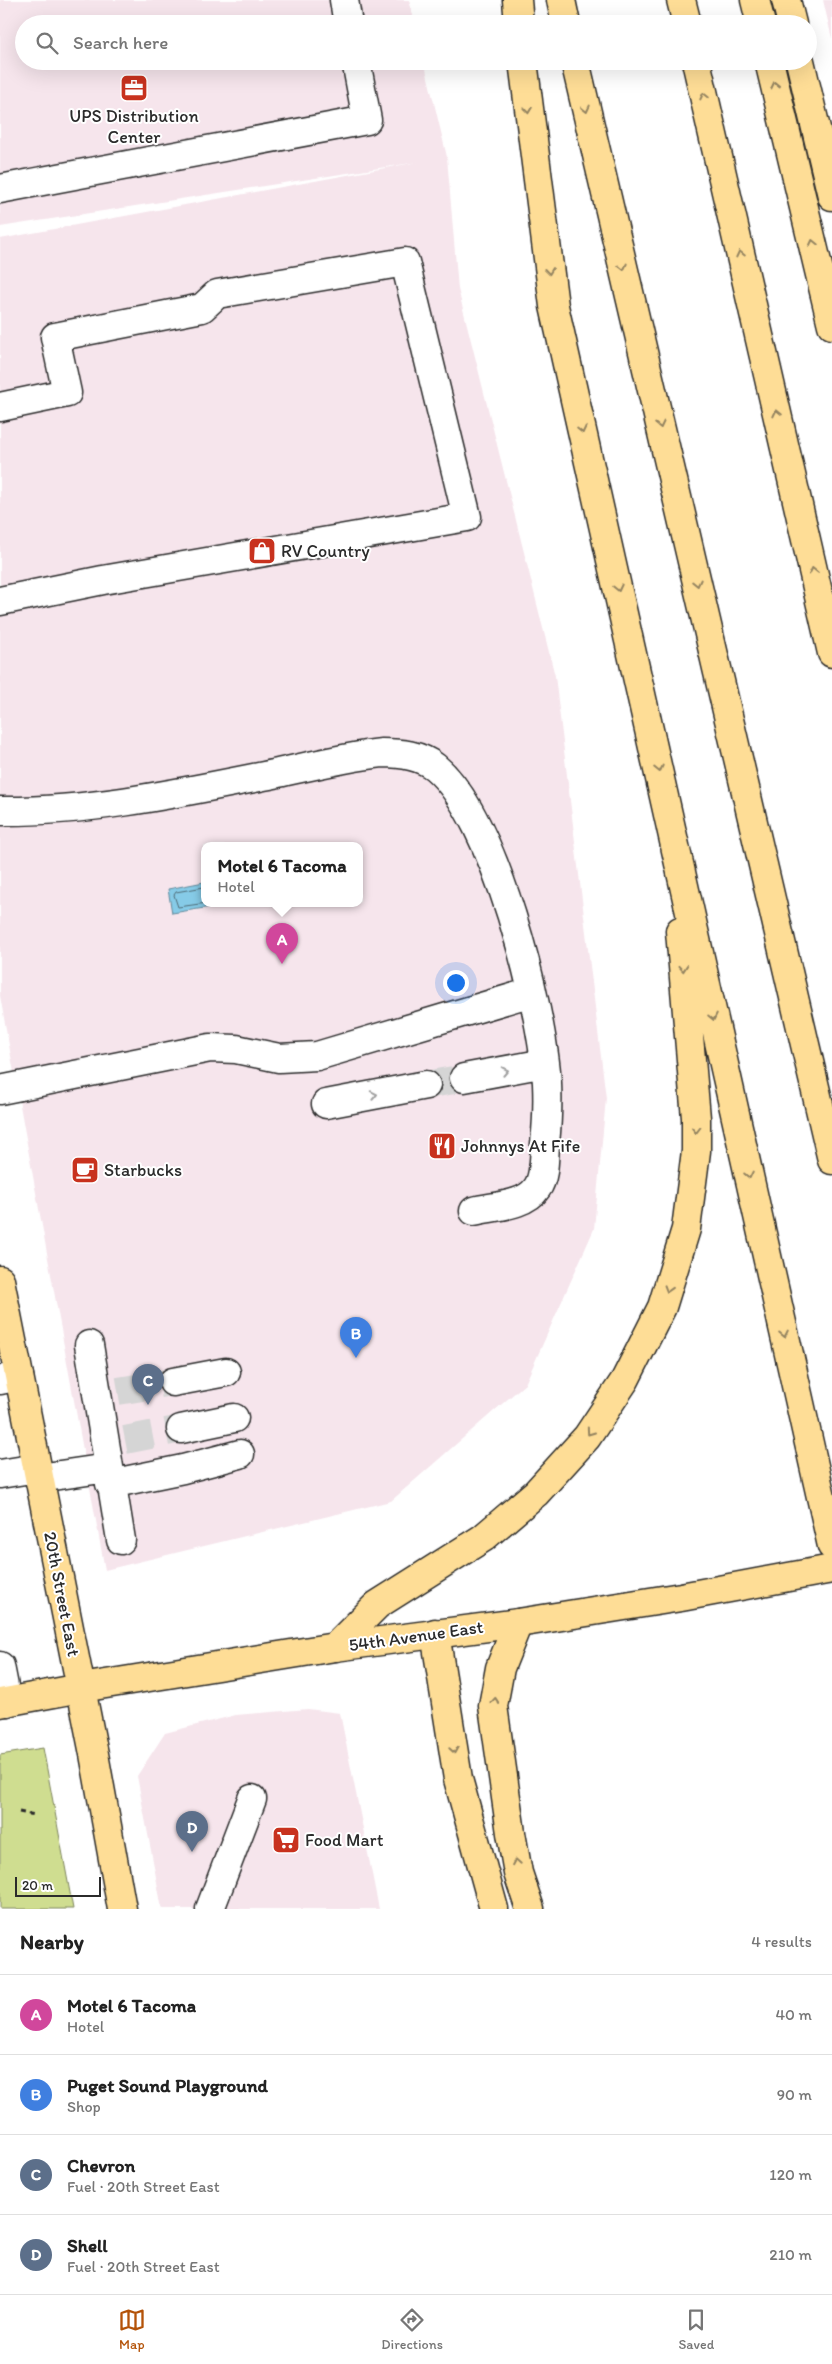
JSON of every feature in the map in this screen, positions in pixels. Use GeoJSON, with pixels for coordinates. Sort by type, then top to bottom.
{"type":"FeatureCollection","features":[{"type":"Feature","properties":{"kind":"main road"},"geometry":{"type":"LineString","coordinates":[[516,0],[518,15]]}},
{"type":"Feature","properties":{"kind":"main road"},"geometry":{"type":"LineString","coordinates":[[561,0],[564,15]]}},
{"type":"Feature","properties":{"kind":"main road"},"geometry":{"type":"LineString","coordinates":[[681,0],[685,15]]}},
{"type":"Feature","properties":{"kind":"main road"},"geometry":{"type":"LineString","coordinates":[[755,0],[759,15]]}},
{"type":"Feature","properties":{"kind":"main road"},"geometry":{"type":"LineString","coordinates":[[786,0],[790,15]]}},
{"type":"Feature","properties":{"kind":"main road"},"geometry":{"type":"LineString","coordinates":[[524,70],[554,306],[832,1546]]}},
{"type":"Feature","properties":{"kind":"main road"},"geometry":{"type":"LineString","coordinates":[[577,70],[832,1160]]}},
{"type":"Feature","properties":{"kind":"main road"},"geometry":{"type":"LineString","coordinates":[[698,70],[832,653]]}},
{"type":"Feature","properties":{"kind":"main road"},"geometry":{"type":"LineString","coordinates":[[772,70],[832,325]]}},
{"type":"Feature","properties":{"kind":"main road"},"geometry":{"type":"LineString","coordinates":[[802,70],[832,196]]}},
{"type":"Feature","properties":{"kind":"main road"},"geometry":{"type":"LineString","coordinates":[[335,1647],[377,1605],[483,1538],[536,1493],[587,1437],[625,1380],[662,1307],[686,1229],[696,1152],[696,1118],[669,815]]}},
{"type":"Feature","properties":{"kind":"main road","name":"20th Street East"},"geometry":{"type":"LineString","coordinates":[[0,1280],[9,1378],[38,1473],[81,1688],[122,1909]]}},
{"type":"Feature","properties":{"kind":"main road","name":"54th Avenue East"},"geometry":{"type":"LineString","coordinates":[[4,1702],[335,1647],[518,1623],[682,1597],[832,1570]]}},
{"type":"Feature","properties":{"kind":"main road"},"geometry":{"type":"LineString","coordinates":[[518,1623],[500,1668],[493,1706],[518,1873],[530,1909]]}},
{"type":"Feature","properties":{"kind":"main road"},"geometry":{"type":"LineString","coordinates":[[434,1633],[458,1779],[494,1909]]}},
{"type":"Feature","properties":{"kind":"lane"},"geometry":{"type":"LineString","coordinates":[[344,0],[346,15]]}},
{"type":"Feature","properties":{"kind":"lane"},"geometry":{"type":"LineString","coordinates":[[0,189],[367,120],[358,70]]}},
{"type":"Feature","properties":{"kind":"lane"},"geometry":{"type":"LineString","coordinates":[[0,407],[67,393],[54,337],[202,308],[217,294],[405,262],[467,517],[103,580],[0,601]]}},
{"type":"Feature","properties":{"kind":"lane"},"geometry":{"type":"LineString","coordinates":[[0,811],[79,808],[156,798],[366,754],[400,753],[416,756],[428,762],[442,773],[479,831],[504,889],[532,992],[545,1063],[547,1118],[543,1169],[537,1188],[523,1200],[474,1211]]}},
{"type":"Feature","properties":{"kind":"lane"},"geometry":{"type":"LineString","coordinates":[[0,1090],[210,1048],[236,1049],[279,1058],[316,1056],[532,992]]}},
{"type":"Feature","properties":{"kind":"lane"},"geometry":{"type":"LineString","coordinates":[[464,1078],[545,1063]]}},
{"type":"Feature","properties":{"kind":"lane"},"geometry":{"type":"LineString","coordinates":[[326,1104],[426,1085]]}},
{"type":"Feature","properties":{"kind":"lane"},"geometry":{"type":"LineString","coordinates":[[88,1345],[106,1393],[120,1540]]}},
{"type":"Feature","properties":{"kind":"lane"},"geometry":{"type":"LineString","coordinates":[[172,1382],[226,1372]]}},
{"type":"Feature","properties":{"kind":"lane"},"geometry":{"type":"LineString","coordinates":[[181,1429],[234,1418]]}},
{"type":"Feature","properties":{"kind":"lane"},"geometry":{"type":"LineString","coordinates":[[0,1474],[38,1473],[112,1459],[183,1470],[240,1454]]}},
{"type":"Feature","properties":{"kind":"lane"},"geometry":{"type":"LineString","coordinates":[[0,1666],[4,1702]]}},
{"type":"Feature","properties":{"kind":"lane"},"geometry":{"type":"LineString","coordinates":[[210,1909],[252,1799]]}},
{"type":"Feature","properties":{"kind":"path"},"geometry":{"type":"LineString","coordinates":[[19,1812],[35,1815]]}},
{"type":"Feature","properties":{"kind":"shaded area"},"geometry":{"type":"Polygon","coordinates":[[[0,0],[409,0],[413,15],[15,15],[15,70],[426,70],[447,157],[458,289],[555,676],[606,1098],[594,1229],[525,1384],[391,1501],[105,1570],[0,996],[0,239],[418,162],[0,227],[0,0]]]}},
{"type":"Feature","properties":{"kind":"shaded area"},"geometry":{"type":"Polygon","coordinates":[[[823,0],[832,0],[832,39],[823,0]]]}},
{"type":"Feature","properties":{"kind":"shaded area"},"geometry":{"type":"Polygon","coordinates":[[[308,1709],[340,1713],[379,1909],[162,1909],[137,1776],[165,1733],[236,1715],[308,1709]]]}},
{"type":"Feature","properties":{"kind":"green space"},"geometry":{"type":"Polygon","coordinates":[[[43,1748],[73,1909],[0,1909],[0,1755],[43,1748]]]}},
{"type":"Feature","properties":{"kind":"water"},"geometry":{"type":"Polygon","coordinates":[[[201,883],[201,907],[211,907],[172,913],[168,889],[201,883]]]}},
{"type":"Feature","properties":{"kind":"tunnel"},"geometry":{"type":"LineString","coordinates":[[426,1085],[464,1078]]}},
{"type":"Feature","properties":{"kind":"tunnel"},"geometry":{"type":"LineString","coordinates":[[118,1391],[173,1382]]}},
{"type":"Feature","properties":{"kind":"tunnel"},"geometry":{"type":"LineString","coordinates":[[125,1440],[181,1429]]}},
{"type":"Feature","properties":{"kind":"place","name":"UPS Distribution Center"},"geometry":{"type":"Point","coordinates":[134,88]}},
{"type":"Feature","properties":{"kind":"place","name":"RV Country"},"geometry":{"type":"Point","coordinates":[262,551]}},
{"type":"Feature","properties":{"kind":"place","name":"Motel 6 Tacoma"},"geometry":{"type":"Point","coordinates":[282,964]}},
{"type":"Feature","properties":{"kind":"place","name":"Johnnys At Fife"},"geometry":{"type":"Point","coordinates":[442,1146]}},
{"type":"Feature","properties":{"kind":"place","name":"Starbucks"},"geometry":{"type":"Point","coordinates":[85,1170]}},
{"type":"Feature","properties":{"kind":"place","name":"Puget Sound Playground"},"geometry":{"type":"Point","coordinates":[356,1358]}},
{"type":"Feature","properties":{"kind":"place","name":"Chevron"},"geometry":{"type":"Point","coordinates":[148,1405]}},
{"type":"Feature","properties":{"kind":"place","name":"Food Mart"},"geometry":{"type":"Point","coordinates":[286,1840]}},
{"type":"Feature","properties":{"kind":"place","name":"Shell"},"geometry":{"type":"Point","coordinates":[192,1852]}}]}
